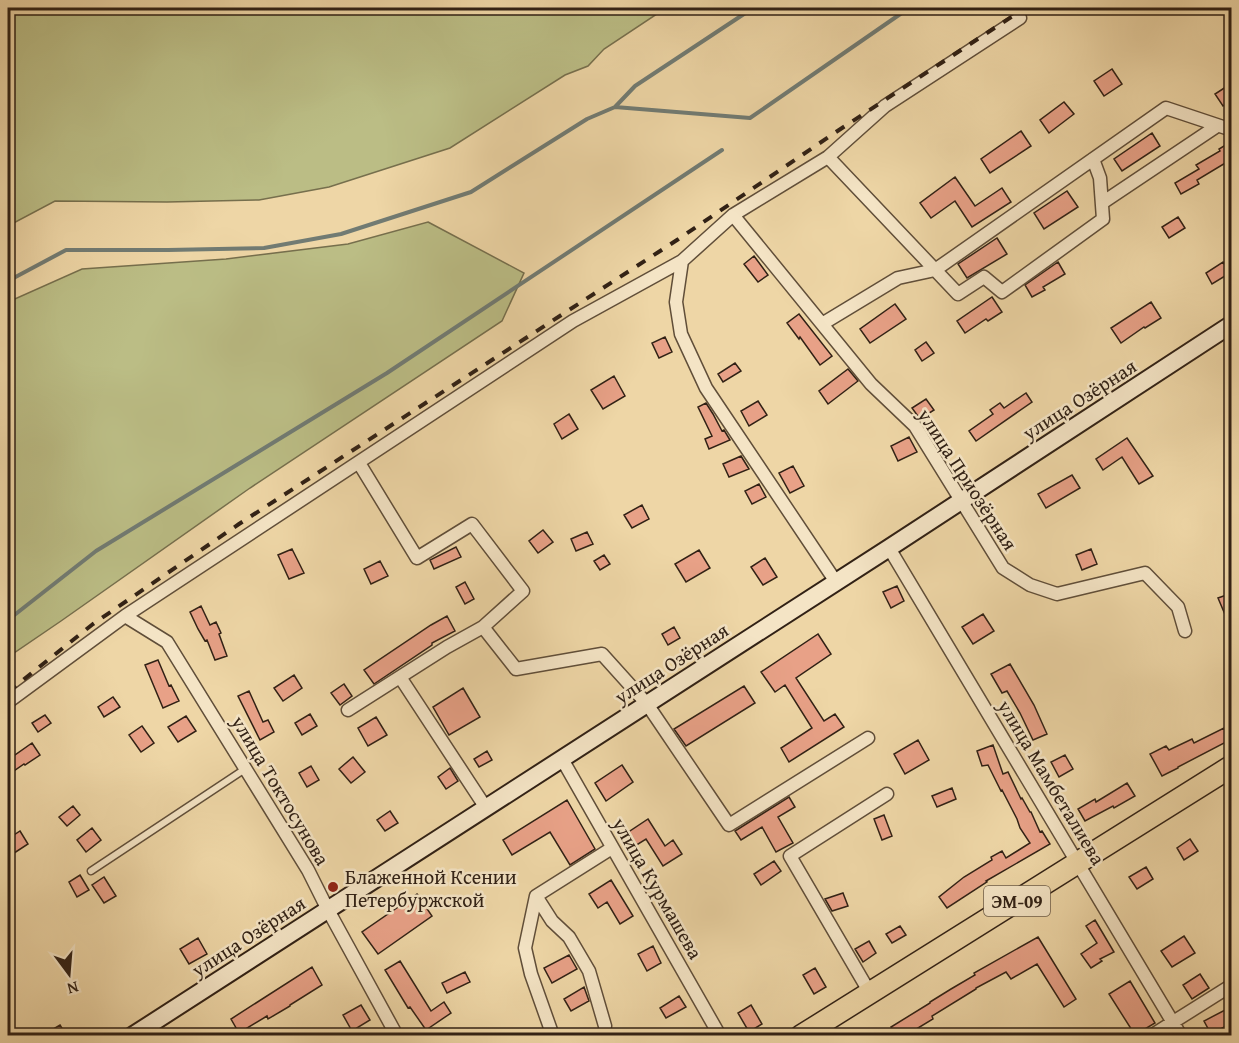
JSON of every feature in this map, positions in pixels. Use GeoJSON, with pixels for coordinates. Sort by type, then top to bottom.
{"type":"FeatureCollection","features":[{"type":"Feature","properties":{"kind":"highway","name":"ЭМ-09"},"geometry":{"type":"LineString","coordinates":[[801,1035],[1232,766]]}},
{"type":"Feature","properties":{"kind":"street"},"geometry":{"type":"LineString","coordinates":[[8,702],[125,616],[573,321],[682,261],[733,215],[828,157],[885,106],[1020,18]]}},
{"type":"Feature","properties":{"kind":"street"},"geometry":{"type":"LineString","coordinates":[[822,324],[898,278],[935,270],[1166,108],[1232,130]]}},
{"type":"Feature","properties":{"kind":"street"},"geometry":{"type":"LineString","coordinates":[[1102,203],[1216,126]]}},
{"type":"Feature","properties":{"kind":"street"},"geometry":{"type":"LineString","coordinates":[[828,157],[958,294],[984,277],[1002,292],[1103,219],[1100,178],[1093,159]]}},
{"type":"Feature","properties":{"kind":"street","name":"улица Приозёрная"},"geometry":{"type":"LineString","coordinates":[[733,215],[871,384],[915,426],[1003,568],[1030,585],[1057,594],[1145,573],[1178,608],[1185,631]]}},
{"type":"Feature","properties":{"kind":"street"},"geometry":{"type":"LineString","coordinates":[[682,261],[676,302],[681,334],[706,388],[836,582]]}},
{"type":"Feature","properties":{"kind":"street","name":"улица Озёрная"},"geometry":{"type":"LineString","coordinates":[[132,1035],[1230,329]]}},
{"type":"Feature","properties":{"kind":"street"},"geometry":{"type":"LineString","coordinates":[[348,710],[447,647],[483,627],[523,591],[472,524],[417,558],[359,463]]}},
{"type":"Feature","properties":{"kind":"street","name":"улица Мамбеталиева"},"geometry":{"type":"LineString","coordinates":[[889,548],[1181,1035]]}},
{"type":"Feature","properties":{"kind":"street","name":"улица Токтосунова"},"geometry":{"type":"LineString","coordinates":[[125,616],[167,642],[308,870],[397,1035]]}},
{"type":"Feature","properties":{"kind":"street"},"geometry":{"type":"LineString","coordinates":[[483,627],[516,669],[602,654],[647,704],[729,825],[868,738]]}},
{"type":"Feature","properties":{"kind":"street"},"geometry":{"type":"LineString","coordinates":[[400,677],[486,808]]}},
{"type":"Feature","properties":{"kind":"street","name":"улица Курмашева"},"geometry":{"type":"LineString","coordinates":[[562,759],[720,1035]]}},
{"type":"Feature","properties":{"kind":"street"},"geometry":{"type":"LineString","coordinates":[[870,993],[790,856],[887,794]]}},
{"type":"Feature","properties":{"kind":"street"},"geometry":{"type":"LineString","coordinates":[[553,1035],[531,974],[525,948],[536,896],[612,848]]}},
{"type":"Feature","properties":{"kind":"street"},"geometry":{"type":"LineString","coordinates":[[536,896],[552,921],[568,937],[589,971],[605,1026]]}},
{"type":"Feature","properties":{"kind":"street"},"geometry":{"type":"LineString","coordinates":[[1151,1035],[1232,985]]}},
{"type":"Feature","properties":{"kind":"lane"},"geometry":{"type":"LineString","coordinates":[[91,871],[245,769]]}},
{"type":"Feature","properties":{"kind":"green space"},"geometry":{"type":"Polygon","coordinates":[[[8,8],[666,8],[604,49],[588,66],[565,75],[450,148],[329,187],[259,200],[55,201],[8,226],[8,8]]]}},
{"type":"Feature","properties":{"kind":"green space"},"geometry":{"type":"Polygon","coordinates":[[[428,222],[524,273],[502,321],[250,488],[8,657],[8,302],[82,269],[226,259],[348,244],[428,222]]]}},
{"type":"Feature","properties":{"kind":"building"},"geometry":{"type":"Polygon","coordinates":[[[1112,69],[1122,84],[1104,96],[1094,81],[1112,69]]]}},
{"type":"Feature","properties":{"kind":"building"},"geometry":{"type":"Polygon","coordinates":[[[1232,83],[1232,100],[1223,106],[1215,94],[1232,83]]]}},
{"type":"Feature","properties":{"kind":"building"},"geometry":{"type":"Polygon","coordinates":[[[1064,102],[1074,114],[1049,133],[1040,120],[1064,102]]]}},
{"type":"Feature","properties":{"kind":"building"},"geometry":{"type":"Polygon","coordinates":[[[1021,131],[1031,146],[990,173],[981,159],[1021,131]]]}},
{"type":"Feature","properties":{"kind":"building"},"geometry":{"type":"Polygon","coordinates":[[[1152,133],[1160,146],[1122,171],[1114,159],[1152,133]]]}},
{"type":"Feature","properties":{"kind":"building"},"geometry":{"type":"Polygon","coordinates":[[[1232,141],[1232,159],[1197,180],[1199,184],[1181,194],[1175,183],[1199,169],[1196,165],[1232,141]]]}},
{"type":"Feature","properties":{"kind":"building"},"geometry":{"type":"Polygon","coordinates":[[[955,177],[975,206],[1002,188],[1011,202],[972,227],[955,201],[931,218],[920,203],[955,177]]]}},
{"type":"Feature","properties":{"kind":"building"},"geometry":{"type":"Polygon","coordinates":[[[1067,191],[1078,207],[1044,229],[1034,213],[1067,191]]]}},
{"type":"Feature","properties":{"kind":"building"},"geometry":{"type":"Polygon","coordinates":[[[1178,217],[1185,228],[1169,238],[1162,227],[1178,217]]]}},
{"type":"Feature","properties":{"kind":"building"},"geometry":{"type":"Polygon","coordinates":[[[997,238],[1007,254],[967,278],[958,264],[997,238]]]}},
{"type":"Feature","properties":{"kind":"building"},"geometry":{"type":"Polygon","coordinates":[[[754,256],[768,275],[758,282],[744,264],[754,256]]]}},
{"type":"Feature","properties":{"kind":"building"},"geometry":{"type":"Polygon","coordinates":[[[1058,262],[1065,274],[1043,287],[1045,290],[1032,297],[1025,285],[1058,262]]]}},
{"type":"Feature","properties":{"kind":"building"},"geometry":{"type":"Polygon","coordinates":[[[1223,262],[1230,273],[1212,284],[1206,273],[1223,262]]]}},
{"type":"Feature","properties":{"kind":"building"},"geometry":{"type":"Polygon","coordinates":[[[992,297],[1002,312],[988,321],[986,319],[965,333],[957,321],[992,297]]]}},
{"type":"Feature","properties":{"kind":"building"},"geometry":{"type":"Polygon","coordinates":[[[1151,302],[1161,318],[1121,343],[1111,328],[1151,302]]]}},
{"type":"Feature","properties":{"kind":"building"},"geometry":{"type":"Polygon","coordinates":[[[895,304],[906,319],[870,343],[860,329],[895,304]]]}},
{"type":"Feature","properties":{"kind":"building"},"geometry":{"type":"Polygon","coordinates":[[[799,314],[832,356],[820,365],[787,323],[799,314]]]}},
{"type":"Feature","properties":{"kind":"building"},"geometry":{"type":"Polygon","coordinates":[[[665,337],[672,352],[659,358],[652,343],[665,337]]]}},
{"type":"Feature","properties":{"kind":"building"},"geometry":{"type":"Polygon","coordinates":[[[926,342],[934,353],[922,361],[915,350],[926,342]]]}},
{"type":"Feature","properties":{"kind":"building"},"geometry":{"type":"Polygon","coordinates":[[[735,363],[741,371],[723,382],[718,374],[735,363]]]}},
{"type":"Feature","properties":{"kind":"building"},"geometry":{"type":"Polygon","coordinates":[[[848,369],[858,381],[828,404],[819,391],[848,369]]]}},
{"type":"Feature","properties":{"kind":"building"},"geometry":{"type":"Polygon","coordinates":[[[614,376],[625,396],[603,409],[591,390],[614,376]]]}},
{"type":"Feature","properties":{"kind":"building"},"geometry":{"type":"Polygon","coordinates":[[[1026,393],[1032,402],[976,441],[969,431],[993,414],[990,410],[1000,403],[1004,408],[1026,393]]]}},
{"type":"Feature","properties":{"kind":"building"},"geometry":{"type":"Polygon","coordinates":[[[926,399],[934,410],[920,419],[912,408],[926,399]]]}},
{"type":"Feature","properties":{"kind":"building"},"geometry":{"type":"Polygon","coordinates":[[[758,401],[767,415],[749,426],[741,411],[758,401]]]}},
{"type":"Feature","properties":{"kind":"building"},"geometry":{"type":"Polygon","coordinates":[[[706,403],[722,431],[724,430],[730,440],[709,449],[705,439],[712,436],[698,407],[706,403]]]}},
{"type":"Feature","properties":{"kind":"building"},"geometry":{"type":"Polygon","coordinates":[[[569,414],[578,429],[562,439],[554,424],[569,414]]]}},
{"type":"Feature","properties":{"kind":"building"},"geometry":{"type":"Polygon","coordinates":[[[909,437],[917,452],[898,461],[891,446],[909,437]]]}},
{"type":"Feature","properties":{"kind":"building"},"geometry":{"type":"Polygon","coordinates":[[[1127,438],[1153,476],[1139,484],[1122,457],[1103,470],[1096,459],[1127,438]]]}},
{"type":"Feature","properties":{"kind":"building"},"geometry":{"type":"Polygon","coordinates":[[[741,456],[749,469],[729,477],[723,464],[741,456]]]}},
{"type":"Feature","properties":{"kind":"building"},"geometry":{"type":"Polygon","coordinates":[[[793,466],[804,486],[790,493],[779,473],[793,466]]]}},
{"type":"Feature","properties":{"kind":"building"},"geometry":{"type":"Polygon","coordinates":[[[1072,475],[1080,488],[1046,508],[1038,494],[1072,475]]]}},
{"type":"Feature","properties":{"kind":"building"},"geometry":{"type":"Polygon","coordinates":[[[759,484],[766,497],[752,504],[745,491],[759,484]]]}},
{"type":"Feature","properties":{"kind":"building"},"geometry":{"type":"Polygon","coordinates":[[[642,505],[649,519],[632,528],[624,515],[642,505]]]}},
{"type":"Feature","properties":{"kind":"building"},"geometry":{"type":"Polygon","coordinates":[[[543,530],[553,542],[538,553],[529,541],[543,530]]]}},
{"type":"Feature","properties":{"kind":"building"},"geometry":{"type":"Polygon","coordinates":[[[587,532],[593,544],[576,551],[571,539],[587,532]]]}},
{"type":"Feature","properties":{"kind":"building"},"geometry":{"type":"Polygon","coordinates":[[[456,547],[461,557],[434,569],[430,560],[456,547]]]}},
{"type":"Feature","properties":{"kind":"building"},"geometry":{"type":"Polygon","coordinates":[[[292,549],[304,573],[289,579],[278,555],[292,549]]]}},
{"type":"Feature","properties":{"kind":"building"},"geometry":{"type":"Polygon","coordinates":[[[1091,549],[1097,564],[1082,570],[1076,555],[1091,549]]]}},
{"type":"Feature","properties":{"kind":"building"},"geometry":{"type":"Polygon","coordinates":[[[699,550],[710,568],[686,582],[675,564],[699,550]]]}},
{"type":"Feature","properties":{"kind":"building"},"geometry":{"type":"Polygon","coordinates":[[[604,555],[610,564],[600,570],[594,561],[604,555]]]}},
{"type":"Feature","properties":{"kind":"building"},"geometry":{"type":"Polygon","coordinates":[[[765,558],[777,577],[763,585],[751,567],[765,558]]]}},
{"type":"Feature","properties":{"kind":"building"},"geometry":{"type":"Polygon","coordinates":[[[380,561],[388,576],[371,584],[364,569],[380,561]]]}},
{"type":"Feature","properties":{"kind":"building"},"geometry":{"type":"Polygon","coordinates":[[[465,582],[474,599],[465,604],[456,587],[465,582]]]}},
{"type":"Feature","properties":{"kind":"building"},"geometry":{"type":"Polygon","coordinates":[[[897,586],[904,601],[891,608],[883,592],[897,586]]]}},
{"type":"Feature","properties":{"kind":"building"},"geometry":{"type":"Polygon","coordinates":[[[1232,593],[1232,631],[1218,598],[1232,593]]]}},
{"type":"Feature","properties":{"kind":"building"},"geometry":{"type":"Polygon","coordinates":[[[201,606],[210,625],[216,622],[227,656],[215,660],[207,640],[205,641],[198,629],[190,612],[201,606]]]}},
{"type":"Feature","properties":{"kind":"building"},"geometry":{"type":"Polygon","coordinates":[[[983,614],[994,631],[973,644],[962,627],[983,614]]]}},
{"type":"Feature","properties":{"kind":"building"},"geometry":{"type":"Polygon","coordinates":[[[447,616],[455,631],[432,643],[374,684],[364,670],[447,616]]]}},
{"type":"Feature","properties":{"kind":"building"},"geometry":{"type":"Polygon","coordinates":[[[674,627],[680,638],[668,645],[662,634],[674,627]]]}},
{"type":"Feature","properties":{"kind":"building"},"geometry":{"type":"Polygon","coordinates":[[[818,634],[831,654],[796,678],[824,721],[835,714],[844,727],[789,762],[781,748],[812,728],[785,685],[775,692],[761,672],[818,634]]]}},
{"type":"Feature","properties":{"kind":"building"},"geometry":{"type":"Polygon","coordinates":[[[158,660],[169,686],[171,685],[179,701],[163,708],[145,665],[158,660]]]}},
{"type":"Feature","properties":{"kind":"building"},"geometry":{"type":"Polygon","coordinates":[[[1010,664],[1034,705],[1047,734],[1033,740],[1007,691],[1002,693],[991,674],[1010,664]]]}},
{"type":"Feature","properties":{"kind":"building"},"geometry":{"type":"Polygon","coordinates":[[[294,675],[302,688],[283,701],[274,688],[294,675]]]}},
{"type":"Feature","properties":{"kind":"building"},"geometry":{"type":"Polygon","coordinates":[[[344,684],[352,696],[340,705],[331,693],[344,684]]]}},
{"type":"Feature","properties":{"kind":"building"},"geometry":{"type":"Polygon","coordinates":[[[744,686],[755,703],[686,746],[674,729],[744,686]]]}},
{"type":"Feature","properties":{"kind":"building"},"geometry":{"type":"Polygon","coordinates":[[[463,688],[480,717],[449,735],[433,707],[463,688]]]}},
{"type":"Feature","properties":{"kind":"building"},"geometry":{"type":"Polygon","coordinates":[[[249,691],[263,722],[268,720],[274,732],[260,740],[238,696],[249,691]]]}},
{"type":"Feature","properties":{"kind":"building"},"geometry":{"type":"Polygon","coordinates":[[[113,697],[120,707],[104,717],[98,707],[113,697]]]}},
{"type":"Feature","properties":{"kind":"building"},"geometry":{"type":"Polygon","coordinates":[[[310,714],[317,726],[302,735],[295,723],[310,714]]]}},
{"type":"Feature","properties":{"kind":"building"},"geometry":{"type":"Polygon","coordinates":[[[45,715],[51,723],[38,732],[32,723],[45,715]]]}},
{"type":"Feature","properties":{"kind":"building"},"geometry":{"type":"Polygon","coordinates":[[[186,716],[196,731],[178,742],[168,727],[186,716]]]}},
{"type":"Feature","properties":{"kind":"building"},"geometry":{"type":"Polygon","coordinates":[[[376,717],[387,735],[368,746],[358,728],[376,717]]]}},
{"type":"Feature","properties":{"kind":"building"},"geometry":{"type":"Polygon","coordinates":[[[142,726],[154,743],[141,752],[129,735],[142,726]]]}},
{"type":"Feature","properties":{"kind":"building"},"geometry":{"type":"Polygon","coordinates":[[[1224,728],[1230,740],[1162,776],[1150,754],[1166,746],[1169,750],[1192,739],[1194,743],[1224,728]]]}},
{"type":"Feature","properties":{"kind":"building"},"geometry":{"type":"Polygon","coordinates":[[[918,740],[929,760],[905,774],[894,754],[918,740]]]}},
{"type":"Feature","properties":{"kind":"building"},"geometry":{"type":"Polygon","coordinates":[[[32,743],[40,755],[8,775],[8,760],[32,743]]]}},
{"type":"Feature","properties":{"kind":"building"},"geometry":{"type":"Polygon","coordinates":[[[993,745],[1003,774],[1008,772],[1040,832],[1042,831],[1050,844],[986,881],[947,908],[939,897],[964,877],[1002,851],[1006,858],[1030,843],[988,765],[982,766],[977,751],[993,745]]]}},
{"type":"Feature","properties":{"kind":"building"},"geometry":{"type":"Polygon","coordinates":[[[487,751],[492,760],[479,767],[474,759],[487,751]]]}},
{"type":"Feature","properties":{"kind":"building"},"geometry":{"type":"Polygon","coordinates":[[[1065,755],[1073,769],[1059,777],[1051,762],[1065,755]]]}},
{"type":"Feature","properties":{"kind":"building"},"geometry":{"type":"Polygon","coordinates":[[[353,757],[365,772],[351,783],[339,769],[353,757]]]}},
{"type":"Feature","properties":{"kind":"building"},"geometry":{"type":"Polygon","coordinates":[[[622,765],[633,782],[606,801],[595,783],[622,765]]]}},
{"type":"Feature","properties":{"kind":"building"},"geometry":{"type":"Polygon","coordinates":[[[311,766],[319,780],[307,787],[299,773],[311,766]]]}},
{"type":"Feature","properties":{"kind":"building"},"geometry":{"type":"Polygon","coordinates":[[[450,768],[458,781],[446,789],[438,777],[450,768]]]}},
{"type":"Feature","properties":{"kind":"building"},"geometry":{"type":"Polygon","coordinates":[[[1127,783],[1135,796],[1085,821],[1078,809],[1095,799],[1096,802],[1127,783]]]}},
{"type":"Feature","properties":{"kind":"building"},"geometry":{"type":"Polygon","coordinates":[[[952,788],[956,799],[937,807],[932,796],[952,788]]]}},
{"type":"Feature","properties":{"kind":"building"},"geometry":{"type":"Polygon","coordinates":[[[789,797],[795,807],[778,817],[793,843],[776,852],[762,827],[741,840],[735,831],[789,797]]]}},
{"type":"Feature","properties":{"kind":"building"},"geometry":{"type":"Polygon","coordinates":[[[567,800],[595,849],[570,865],[550,832],[512,855],[503,840],[567,800]]]}},
{"type":"Feature","properties":{"kind":"building"},"geometry":{"type":"Polygon","coordinates":[[[73,806],[80,815],[67,826],[59,817],[73,806]]]}},
{"type":"Feature","properties":{"kind":"building"},"geometry":{"type":"Polygon","coordinates":[[[390,811],[398,823],[385,831],[377,820],[390,811]]]}},
{"type":"Feature","properties":{"kind":"building"},"geometry":{"type":"Polygon","coordinates":[[[884,815],[892,836],[882,840],[874,819],[884,815]]]}},
{"type":"Feature","properties":{"kind":"building"},"geometry":{"type":"Polygon","coordinates":[[[648,819],[665,846],[673,840],[682,854],[663,866],[646,839],[635,846],[627,833],[648,819]]]}},
{"type":"Feature","properties":{"kind":"building"},"geometry":{"type":"Polygon","coordinates":[[[92,828],[101,840],[86,852],[77,840],[92,828]]]}},
{"type":"Feature","properties":{"kind":"building"},"geometry":{"type":"Polygon","coordinates":[[[20,831],[28,844],[8,857],[8,839],[20,831]]]}},
{"type":"Feature","properties":{"kind":"building"},"geometry":{"type":"Polygon","coordinates":[[[1190,839],[1198,851],[1184,860],[1177,848],[1190,839]]]}},
{"type":"Feature","properties":{"kind":"building"},"geometry":{"type":"Polygon","coordinates":[[[774,861],[781,871],[761,885],[754,874],[774,861]]]}},
{"type":"Feature","properties":{"kind":"building"},"geometry":{"type":"Polygon","coordinates":[[[1146,867],[1153,879],[1137,889],[1129,877],[1146,867]]]}},
{"type":"Feature","properties":{"kind":"building"},"geometry":{"type":"Polygon","coordinates":[[[80,875],[89,890],[77,897],[69,882],[80,875]]]}},
{"type":"Feature","properties":{"kind":"building"},"geometry":{"type":"Polygon","coordinates":[[[104,877],[116,896],[104,903],[92,885],[104,877]]]}},
{"type":"Feature","properties":{"kind":"building"},"geometry":{"type":"Polygon","coordinates":[[[611,880],[633,916],[620,924],[607,902],[598,908],[589,894],[611,880]]]}},
{"type":"Feature","properties":{"kind":"building"},"geometry":{"type":"Polygon","coordinates":[[[843,893],[848,906],[832,911],[825,899],[843,893]]]}},
{"type":"Feature","properties":{"kind":"building"},"geometry":{"type":"Polygon","coordinates":[[[417,894],[432,916],[378,954],[362,932],[417,894]]]}},
{"type":"Feature","properties":{"kind":"building"},"geometry":{"type":"Polygon","coordinates":[[[1095,920],[1114,952],[1100,959],[1102,961],[1091,968],[1081,954],[1097,943],[1086,926],[1095,920]]]}},
{"type":"Feature","properties":{"kind":"building"},"geometry":{"type":"Polygon","coordinates":[[[900,926],[906,935],[892,943],[886,934],[900,926]]]}},
{"type":"Feature","properties":{"kind":"building"},"geometry":{"type":"Polygon","coordinates":[[[1184,936],[1195,953],[1172,967],[1161,951],[1184,936]]]}},
{"type":"Feature","properties":{"kind":"building"},"geometry":{"type":"Polygon","coordinates":[[[1038,937],[1076,999],[1064,1007],[1037,964],[1011,979],[1006,972],[976,988],[932,1016],[933,1019],[913,1031],[916,1035],[897,1035],[891,1027],[975,975],[974,973],[1038,937]]]}},
{"type":"Feature","properties":{"kind":"building"},"geometry":{"type":"Polygon","coordinates":[[[198,938],[207,954],[189,964],[180,949],[198,938]]]}},
{"type":"Feature","properties":{"kind":"building"},"geometry":{"type":"Polygon","coordinates":[[[869,941],[876,953],[863,962],[855,949],[869,941]]]}},
{"type":"Feature","properties":{"kind":"building"},"geometry":{"type":"Polygon","coordinates":[[[653,946],[661,963],[647,971],[638,954],[653,946]]]}},
{"type":"Feature","properties":{"kind":"building"},"geometry":{"type":"Polygon","coordinates":[[[569,955],[577,969],[552,983],[544,968],[569,955]]]}},
{"type":"Feature","properties":{"kind":"building"},"geometry":{"type":"Polygon","coordinates":[[[400,961],[431,1011],[444,1002],[451,1013],[426,1030],[410,1007],[408,1008],[385,970],[400,961]]]}},
{"type":"Feature","properties":{"kind":"building"},"geometry":{"type":"Polygon","coordinates":[[[312,967],[322,985],[268,1019],[267,1016],[239,1033],[231,1019],[312,967]]]}},
{"type":"Feature","properties":{"kind":"building"},"geometry":{"type":"Polygon","coordinates":[[[815,968],[826,987],[814,994],[803,975],[815,968]]]}},
{"type":"Feature","properties":{"kind":"building"},"geometry":{"type":"Polygon","coordinates":[[[465,972],[470,982],[447,993],[442,983],[465,972]]]}},
{"type":"Feature","properties":{"kind":"building"},"geometry":{"type":"Polygon","coordinates":[[[1200,974],[1209,988],[1192,999],[1183,985],[1200,974]]]}},
{"type":"Feature","properties":{"kind":"building"},"geometry":{"type":"Polygon","coordinates":[[[1130,981],[1155,1023],[1135,1035],[1109,994],[1130,981]]]}},
{"type":"Feature","properties":{"kind":"building"},"geometry":{"type":"Polygon","coordinates":[[[584,987],[589,1001],[571,1011],[564,999],[584,987]]]}},
{"type":"Feature","properties":{"kind":"building"},"geometry":{"type":"Polygon","coordinates":[[[679,996],[686,1007],[666,1018],[660,1008],[679,996]]]}},
{"type":"Feature","properties":{"kind":"building"},"geometry":{"type":"Polygon","coordinates":[[[361,1005],[370,1020],[352,1031],[343,1015],[361,1005]]]}},
{"type":"Feature","properties":{"kind":"building"},"geometry":{"type":"Polygon","coordinates":[[[751,1005],[762,1024],[749,1032],[738,1013],[751,1005]]]}},
{"type":"Feature","properties":{"kind":"building"},"geometry":{"type":"Polygon","coordinates":[[[1227,1009],[1232,1017],[1232,1023],[1211,1034],[1204,1021],[1227,1009]]]}},
{"type":"Feature","properties":{"kind":"building"},"geometry":{"type":"Polygon","coordinates":[[[60,1025],[66,1035],[43,1035],[60,1025]]]}},
{"type":"Feature","properties":{"kind":"waterway"},"geometry":{"type":"LineString","coordinates":[[8,281],[66,250],[264,248],[341,234],[471,192],[587,119],[615,107],[635,86],[753,8]]}},
{"type":"Feature","properties":{"kind":"waterway"},"geometry":{"type":"LineString","coordinates":[[615,107],[750,118],[909,8]]}},
{"type":"Feature","properties":{"kind":"waterway"},"geometry":{"type":"LineString","coordinates":[[8,620],[96,551],[387,373],[722,150]]}},
{"type":"Feature","properties":{"kind":"railway"},"geometry":{"type":"LineString","coordinates":[[8,692],[93,624],[239,524],[677,240],[1025,8]]}},
{"type":"Feature","properties":{"kind":"place","name":"Блаженной Ксении Петербуржской"},"geometry":{"type":"Point","coordinates":[333,887]}}]}
